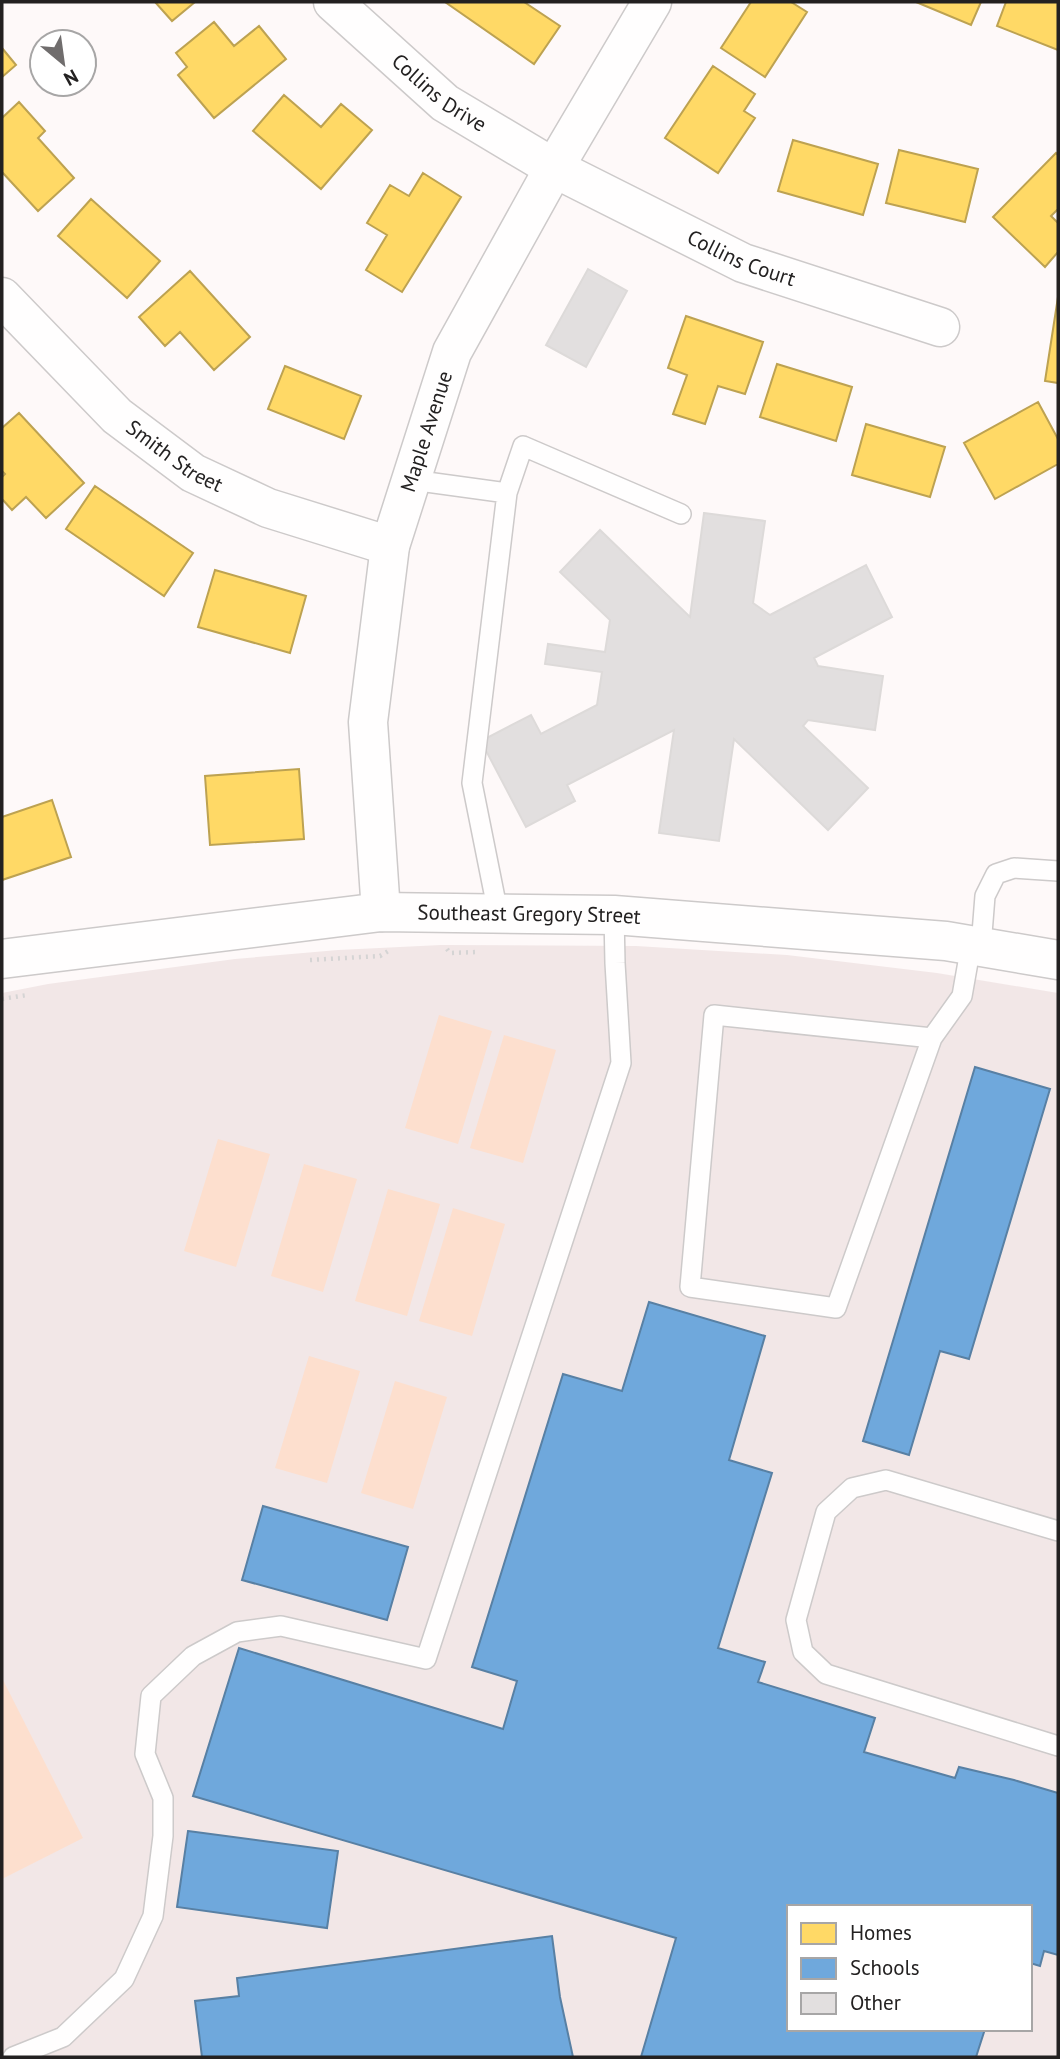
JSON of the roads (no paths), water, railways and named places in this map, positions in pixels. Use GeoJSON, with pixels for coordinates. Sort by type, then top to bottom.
{"type":"FeatureCollection","features":[{"type":"Feature","properties":{"kind":"street","name":"Collins Drive"},"geometry":{"type":"LineString","coordinates":[[333,2],[446,103],[554,168]]}},
{"type":"Feature","properties":{"kind":"street","name":"Maple Avenue"},"geometry":{"type":"LineString","coordinates":[[382,912],[368,722],[390,546],[452,352],[554,168],[652,2]]}},
{"type":"Feature","properties":{"kind":"street","name":"Collins Court"},"geometry":{"type":"LineString","coordinates":[[554,168],[743,263],[940,327]]}},
{"type":"Feature","properties":{"kind":"street","name":"Smith Street"},"geometry":{"type":"LineString","coordinates":[[2,297],[117,416],[193,473],[268,509],[390,546]]}},
{"type":"Feature","properties":{"kind":"street","name":"Southeast Gregory Street"},"geometry":{"type":"LineString","coordinates":[[2,959],[382,912],[614,915],[946,941],[1058,960]]}},
{"type":"Feature","properties":{"kind":"lane"},"geometry":{"type":"LineString","coordinates":[[498,913],[472,783],[507,493],[523,446],[681,514]]}},
{"type":"Feature","properties":{"kind":"lane"},"geometry":{"type":"LineString","coordinates":[[412,480],[507,493]]}},
{"type":"Feature","properties":{"kind":"lane"},"geometry":{"type":"LineString","coordinates":[[932,1038],[715,1015],[690,1287],[836,1308],[932,1038],[962,996],[976,945],[985,896],[996,874],[1014,868],[1058,871]]}},
{"type":"Feature","properties":{"kind":"lane"},"geometry":{"type":"LineString","coordinates":[[13,2057],[63,2037],[124,1979],[153,1916],[163,1836],[163,1798],[145,1754],[152,1696],[193,1656],[237,1632],[281,1626],[426,1659],[621,1063],[614,915]]}},
{"type":"Feature","properties":{"kind":"lane"},"geometry":{"type":"LineString","coordinates":[[1058,1531],[886,1480],[852,1488],[825,1512],[796,1620],[803,1652],[826,1674],[1058,1746]]}}]}
